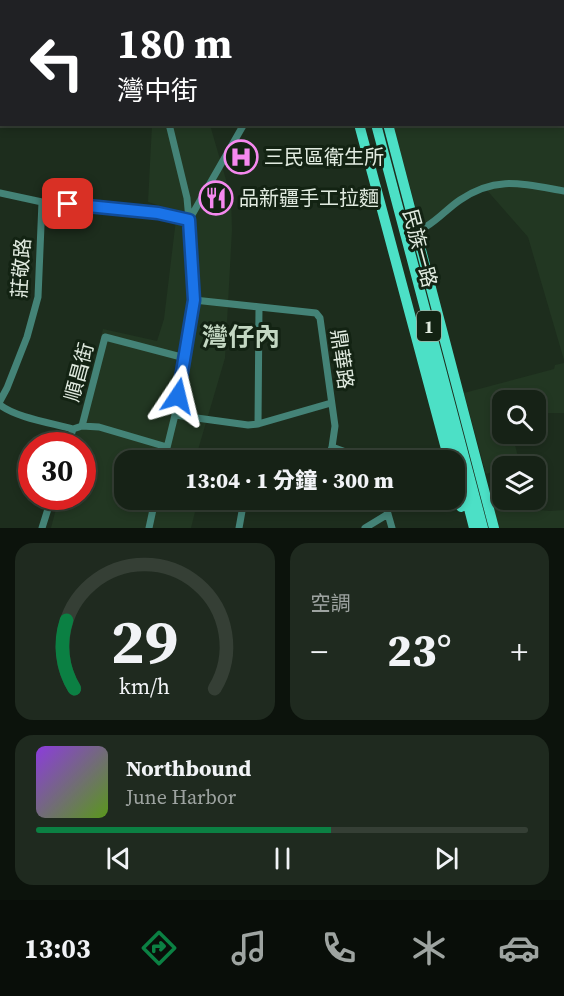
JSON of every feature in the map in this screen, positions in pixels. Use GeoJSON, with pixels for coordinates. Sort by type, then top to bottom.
{"type":"FeatureCollection","features":[{"type":"Feature","properties":{"kind":"main road","name":"民族一路"},"geometry":{"type":"LineString","coordinates":[[359,126],[446,450]]}},
{"type":"Feature","properties":{"kind":"main road","name":"民族一路"},"geometry":{"type":"LineString","coordinates":[[370,126],[456,450]]}},
{"type":"Feature","properties":{"kind":"main road","name":"民族一路"},"geometry":{"type":"LineString","coordinates":[[377,126],[457,450]]}},
{"type":"Feature","properties":{"kind":"main road","name":"民族一路"},"geometry":{"type":"LineString","coordinates":[[389,126],[416,230],[459,450]]}},
{"type":"Feature","properties":{"kind":"main road","name":"民族一路"},"geometry":{"type":"LineString","coordinates":[[465,483],[467,528]]}},
{"type":"Feature","properties":{"kind":"main road","name":"民族一路"},"geometry":{"type":"LineString","coordinates":[[465,483],[474,528]]}},
{"type":"Feature","properties":{"kind":"main road","name":"民族一路"},"geometry":{"type":"LineString","coordinates":[[465,483],[483,528]]}},
{"type":"Feature","properties":{"kind":"main road","name":"民族一路"},"geometry":{"type":"LineString","coordinates":[[465,483],[494,528]]}},
{"type":"Feature","properties":{"kind":"street"},"geometry":{"type":"LineString","coordinates":[[166,450],[175,415],[194,300],[187,198],[169,126]]}},
{"type":"Feature","properties":{"kind":"street"},"geometry":{"type":"LineString","coordinates":[[189,220],[243,126]]}},
{"type":"Feature","properties":{"kind":"street"},"geometry":{"type":"LineString","coordinates":[[404,234],[426,227],[461,199],[495,184],[519,183],[564,191]]}},
{"type":"Feature","properties":{"kind":"street"},"geometry":{"type":"LineString","coordinates":[[0,193],[42,202],[158,213],[189,220]]}},
{"type":"Feature","properties":{"kind":"street","name":"莊敬路"},"geometry":{"type":"LineString","coordinates":[[0,403],[27,337],[38,297],[42,202]]}},
{"type":"Feature","properties":{"kind":"street","name":"鼎華路"},"geometry":{"type":"LineString","coordinates":[[194,300],[316,313],[320,318],[335,426],[331,450]]}},
{"type":"Feature","properties":{"kind":"street"},"geometry":{"type":"LineString","coordinates":[[258,424],[259,307]]}},
{"type":"Feature","properties":{"kind":"street","name":"順昌街"},"geometry":{"type":"LineString","coordinates":[[82,426],[105,337],[185,358]]}},
{"type":"Feature","properties":{"kind":"street"},"geometry":{"type":"LineString","coordinates":[[0,403],[7,410],[18,414],[73,429],[82,426],[99,426],[167,447]]}},
{"type":"Feature","properties":{"kind":"street"},"geometry":{"type":"LineString","coordinates":[[175,415],[248,425],[331,404]]}},
{"type":"Feature","properties":{"kind":"street"},"geometry":{"type":"LineString","coordinates":[[332,447],[340,450]]}},
{"type":"Feature","properties":{"kind":"street"},"geometry":{"type":"LineString","coordinates":[[42,528],[48,510]]}},
{"type":"Feature","properties":{"kind":"street"},"geometry":{"type":"LineString","coordinates":[[148,528],[152,510]]}},
{"type":"Feature","properties":{"kind":"street"},"geometry":{"type":"LineString","coordinates":[[239,528],[242,510]]}},
{"type":"Feature","properties":{"kind":"street"},"geometry":{"type":"LineString","coordinates":[[387,510],[392,528]]}},
{"type":"Feature","properties":{"kind":"street"},"geometry":{"type":"LineString","coordinates":[[365,528],[388,514]]}},
{"type":"Feature","properties":{"kind":"shaded area"},"geometry":{"type":"Polygon","coordinates":[[[152,126],[210,126],[231,197],[232,230],[225,358],[198,450],[114,450],[114,510],[196,510],[191,528],[51,528],[56,510],[96,510],[96,432],[76,432],[103,329],[157,341],[164,319],[177,211],[148,202],[152,126]]]}},
{"type":"Feature","properties":{"kind":"shaded area"},"geometry":{"type":"Polygon","coordinates":[[[393,126],[564,126],[564,360],[528,237],[485,188],[421,227],[393,126]]]}},
{"type":"Feature","properties":{"kind":"shaded area"},"geometry":{"type":"Polygon","coordinates":[[[564,363],[564,413],[546,413],[546,390],[492,390],[492,444],[515,444],[518,456],[492,456],[492,472],[486,474],[464,393],[554,369],[555,365],[564,363]]]}},
{"type":"Feature","properties":{"kind":"shaded area"},"geometry":{"type":"Polygon","coordinates":[[[494,510],[564,510],[564,528],[499,528],[494,510]]]}},
{"type":"Feature","properties":{"kind":"place","name":"三民區衛生所"},"geometry":{"type":"Point","coordinates":[241,157]}},
{"type":"Feature","properties":{"kind":"place","name":"品新疆手工拉麵"},"geometry":{"type":"Point","coordinates":[216,198]}},
{"type":"Feature","properties":{"kind":"district","name":"灣仔內"},"geometry":{"type":"Point","coordinates":[241,337]}},
{"type":"Feature","properties":{"kind":"route"},"geometry":{"type":"LineString","coordinates":[[68,204],[158,213],[189,220],[194,300],[178,396]]}}]}
